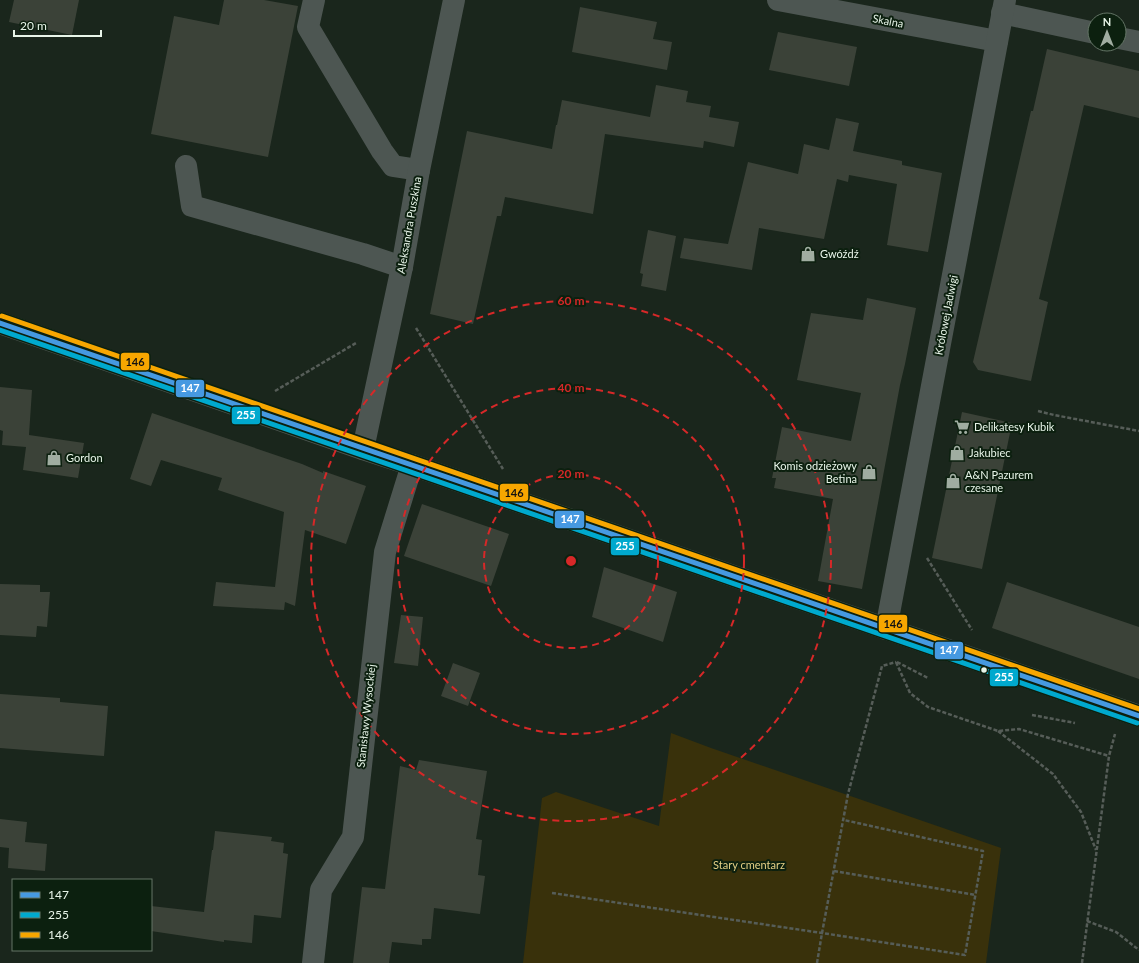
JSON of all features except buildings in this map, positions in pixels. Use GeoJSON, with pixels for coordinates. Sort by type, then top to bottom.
{"type":"FeatureCollection","features":[{"type":"Feature","properties":{"kind":"street"},"geometry":{"type":"LineString","coordinates":[[314,0],[308,27],[382,151],[393,166],[419,170]]}},
{"type":"Feature","properties":{"kind":"street","name":"Aleksandra Puszkina"},"geometry":{"type":"LineString","coordinates":[[363,449],[402,267],[419,170],[454,0]]}},
{"type":"Feature","properties":{"kind":"street","name":"Skalna"},"geometry":{"type":"LineString","coordinates":[[778,0],[997,41]]}},
{"type":"Feature","properties":{"kind":"street"},"geometry":{"type":"LineString","coordinates":[[1003,6],[1087,30]]}},
{"type":"Feature","properties":{"kind":"street","name":"Królowej Jadwigi"},"geometry":{"type":"LineString","coordinates":[[886,629],[1003,6]]}},
{"type":"Feature","properties":{"kind":"street"},"geometry":{"type":"LineString","coordinates":[[1127,40],[1139,42]]}},
{"type":"Feature","properties":{"kind":"street"},"geometry":{"type":"LineString","coordinates":[[186,166],[192,206],[363,254],[402,267]]}},
{"type":"Feature","properties":{"kind":"street"},"geometry":{"type":"LineString","coordinates":[[0,323],[1139,716]]}},
{"type":"Feature","properties":{"kind":"street","name":"Stanisławy Wysockiej"},"geometry":{"type":"LineString","coordinates":[[313,963],[321,890],[353,837],[385,552],[412,465]]}},
{"type":"Feature","properties":{"kind":"path"},"geometry":{"type":"LineString","coordinates":[[416,327],[506,474]]}},
{"type":"Feature","properties":{"kind":"path"},"geometry":{"type":"LineString","coordinates":[[271,394],[356,343]]}},
{"type":"Feature","properties":{"kind":"path"},"geometry":{"type":"LineString","coordinates":[[1038,411],[1139,430]]}},
{"type":"Feature","properties":{"kind":"path"},"geometry":{"type":"LineString","coordinates":[[926,557],[975,636]]}},
{"type":"Feature","properties":{"kind":"path"},"geometry":{"type":"LineString","coordinates":[[896,662],[910,692],[928,706],[998,731],[1053,774],[1081,812],[1096,851]]}},
{"type":"Feature","properties":{"kind":"path"},"geometry":{"type":"LineString","coordinates":[[817,963],[848,794],[882,666],[896,662],[928,678]]}},
{"type":"Feature","properties":{"kind":"path"},"geometry":{"type":"LineString","coordinates":[[998,731],[1019,729],[1109,756],[1082,963]]}},
{"type":"Feature","properties":{"kind":"path"},"geometry":{"type":"LineString","coordinates":[[552,893],[965,955],[983,851],[844,820]]}},
{"type":"Feature","properties":{"kind":"path"},"geometry":{"type":"LineString","coordinates":[[834,870],[976,895]]}},
{"type":"Feature","properties":{"kind":"path"},"geometry":{"type":"LineString","coordinates":[[1087,921],[1116,932],[1139,950]]}},
{"type":"Feature","properties":{"kind":"green space","name":"Stary cmentarz"},"geometry":{"type":"Polygon","coordinates":[[[671,733],[1001,848],[986,963],[523,963],[542,798],[556,792],[659,826],[671,733]]]}},
{"type":"Feature","properties":{"kind":"transit line","name":"146"},"geometry":{"type":"LineString","coordinates":[[2,316],[1139,709]]}},
{"type":"Feature","properties":{"kind":"transit line","name":"147"},"geometry":{"type":"LineString","coordinates":[[0,323],[1139,716]]}},
{"type":"Feature","properties":{"kind":"transit line","name":"255"},"geometry":{"type":"LineString","coordinates":[[0,330],[1137,723]]}},
{"type":"Feature","properties":{"kind":"place","name":"Gwóźdź"},"geometry":{"type":"Point","coordinates":[808,254]}},
{"type":"Feature","properties":{"kind":"place","name":"Delikatesy Kubik"},"geometry":{"type":"Point","coordinates":[962,427]}},
{"type":"Feature","properties":{"kind":"place","name":"Jakubiec"},"geometry":{"type":"Point","coordinates":[957,453]}},
{"type":"Feature","properties":{"kind":"place","name":"Gordon"},"geometry":{"type":"Point","coordinates":[54,458]}},
{"type":"Feature","properties":{"kind":"place","name":"Komis odzieżowy Betina"},"geometry":{"type":"Point","coordinates":[869,472]}},
{"type":"Feature","properties":{"kind":"place","name":"A&N Pazurem czesane"},"geometry":{"type":"Point","coordinates":[953,481]}}]}
